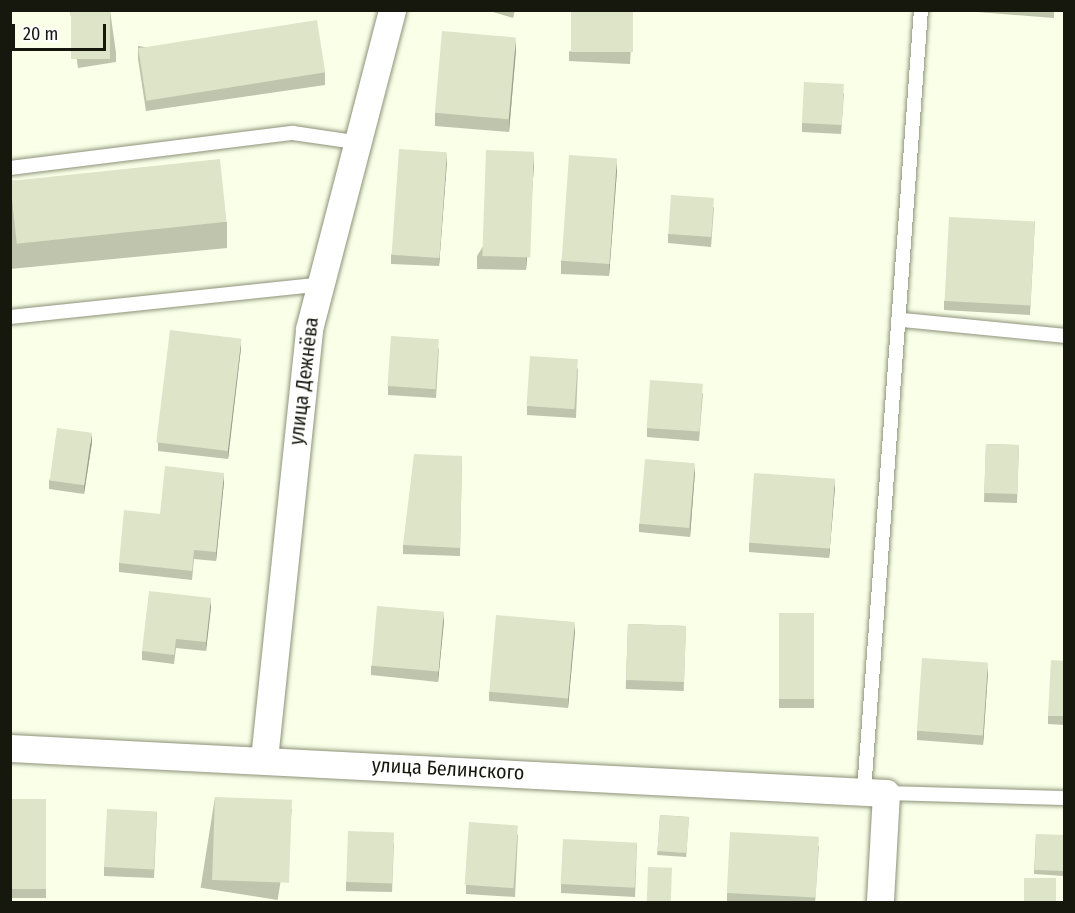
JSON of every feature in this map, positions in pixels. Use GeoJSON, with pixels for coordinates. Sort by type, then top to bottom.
{"type":"FeatureCollection","features":[{"type":"Feature","properties":{"kind":"street","name":"улица Дежнёва"},"geometry":{"type":"LineString","coordinates":[[264,759],[317,285],[392,10]]}},
{"type":"Feature","properties":{"kind":"street","name":"улица Белинского"},"geometry":{"type":"LineString","coordinates":[[10,748],[264,759],[875,792]]}},
{"type":"Feature","properties":{"kind":"street"},"geometry":{"type":"LineString","coordinates":[[875,792],[880,903]]}},
{"type":"Feature","properties":{"kind":"lane"},"geometry":{"type":"LineString","coordinates":[[921,10],[875,792],[1065,798]]}},
{"type":"Feature","properties":{"kind":"lane"},"geometry":{"type":"LineString","coordinates":[[10,168],[293,134],[355,142]]}},
{"type":"Feature","properties":{"kind":"lane"},"geometry":{"type":"LineString","coordinates":[[10,317],[317,285]]}},
{"type":"Feature","properties":{"kind":"lane"},"geometry":{"type":"LineString","coordinates":[[902,320],[1065,336]]}},
{"type":"Feature","properties":{"kind":"building"},"geometry":{"type":"Polygon","coordinates":[[[71,10],[110,10],[110,59],[71,59],[71,10]]]}},
{"type":"Feature","properties":{"kind":"building"},"geometry":{"type":"Polygon","coordinates":[[[571,10],[633,10],[633,52],[571,52],[571,10]]]}},
{"type":"Feature","properties":{"kind":"building"},"geometry":{"type":"Polygon","coordinates":[[[317,20],[325,72],[147,101],[138,48],[317,20]]]}},
{"type":"Feature","properties":{"kind":"building"},"geometry":{"type":"Polygon","coordinates":[[[442,31],[516,37],[509,119],[435,113],[442,31]]]}},
{"type":"Feature","properties":{"kind":"building"},"geometry":{"type":"Polygon","coordinates":[[[804,82],[844,84],[842,125],[802,123],[804,82]]]}},
{"type":"Feature","properties":{"kind":"building"},"geometry":{"type":"Polygon","coordinates":[[[399,149],[447,152],[439,258],[392,255],[399,149]]]}},
{"type":"Feature","properties":{"kind":"building"},"geometry":{"type":"Polygon","coordinates":[[[486,150],[534,152],[530,258],[482,256],[486,150]]]}},
{"type":"Feature","properties":{"kind":"building"},"geometry":{"type":"Polygon","coordinates":[[[569,155],[617,158],[609,264],[562,261],[569,155]]]}},
{"type":"Feature","properties":{"kind":"building"},"geometry":{"type":"Polygon","coordinates":[[[220,159],[227,222],[17,244],[10,181],[220,159]]]}},
{"type":"Feature","properties":{"kind":"building"},"geometry":{"type":"Polygon","coordinates":[[[671,195],[714,198],[711,237],[668,234],[671,195]]]}},
{"type":"Feature","properties":{"kind":"building"},"geometry":{"type":"Polygon","coordinates":[[[949,217],[1035,222],[1030,305],[945,301],[949,217]]]}},
{"type":"Feature","properties":{"kind":"building"},"geometry":{"type":"Polygon","coordinates":[[[170,330],[241,339],[228,451],[156,442],[170,330]]]}},
{"type":"Feature","properties":{"kind":"building"},"geometry":{"type":"Polygon","coordinates":[[[391,336],[439,339],[435,389],[388,386],[391,336]]]}},
{"type":"Feature","properties":{"kind":"building"},"geometry":{"type":"Polygon","coordinates":[[[530,356],[578,359],[574,409],[527,406],[530,356]]]}},
{"type":"Feature","properties":{"kind":"building"},"geometry":{"type":"Polygon","coordinates":[[[650,380],[703,384],[700,432],[647,428],[650,380]]]}},
{"type":"Feature","properties":{"kind":"building"},"geometry":{"type":"Polygon","coordinates":[[[57,428],[92,433],[84,485],[50,480],[57,428]]]}},
{"type":"Feature","properties":{"kind":"building"},"geometry":{"type":"Polygon","coordinates":[[[986,444],[1019,445],[1017,494],[984,493],[986,444]]]}},
{"type":"Feature","properties":{"kind":"building"},"geometry":{"type":"Polygon","coordinates":[[[414,454],[462,456],[460,548],[403,545],[414,454]]]}},
{"type":"Feature","properties":{"kind":"building"},"geometry":{"type":"Polygon","coordinates":[[[645,459],[695,463],[689,528],[639,524],[645,459]]]}},
{"type":"Feature","properties":{"kind":"building"},"geometry":{"type":"Polygon","coordinates":[[[165,466],[224,473],[216,552],[194,550],[192,571],[119,563],[124,510],[160,514],[165,466]]]}},
{"type":"Feature","properties":{"kind":"building"},"geometry":{"type":"Polygon","coordinates":[[[754,473],[835,479],[830,548],[749,543],[754,473]]]}},
{"type":"Feature","properties":{"kind":"building"},"geometry":{"type":"Polygon","coordinates":[[[149,591],[211,598],[206,642],[176,639],[174,655],[142,651],[149,591]]]}},
{"type":"Feature","properties":{"kind":"building"},"geometry":{"type":"Polygon","coordinates":[[[377,606],[444,612],[439,672],[372,666],[377,606]]]}},
{"type":"Feature","properties":{"kind":"building"},"geometry":{"type":"Polygon","coordinates":[[[779,613],[814,613],[814,699],[779,699],[779,613]]]}},
{"type":"Feature","properties":{"kind":"building"},"geometry":{"type":"Polygon","coordinates":[[[496,615],[575,622],[568,699],[489,692],[496,615]]]}},
{"type":"Feature","properties":{"kind":"building"},"geometry":{"type":"Polygon","coordinates":[[[628,624],[686,626],[684,682],[626,680],[628,624]]]}},
{"type":"Feature","properties":{"kind":"building"},"geometry":{"type":"Polygon","coordinates":[[[922,658],[988,663],[983,735],[917,731],[922,658]]]}},
{"type":"Feature","properties":{"kind":"building"},"geometry":{"type":"Polygon","coordinates":[[[1051,660],[1065,661],[1065,716],[1048,716],[1051,660]]]}},
{"type":"Feature","properties":{"kind":"building"},"geometry":{"type":"Polygon","coordinates":[[[215,797],[292,800],[289,883],[212,880],[215,797]]]}},
{"type":"Feature","properties":{"kind":"building"},"geometry":{"type":"Polygon","coordinates":[[[10,799],[46,799],[46,889],[10,889],[10,799]]]}},
{"type":"Feature","properties":{"kind":"building"},"geometry":{"type":"Polygon","coordinates":[[[107,809],[157,812],[154,870],[104,867],[107,809]]]}},
{"type":"Feature","properties":{"kind":"building"},"geometry":{"type":"Polygon","coordinates":[[[660,815],[689,817],[686,853],[657,851],[660,815]]]}},
{"type":"Feature","properties":{"kind":"building"},"geometry":{"type":"Polygon","coordinates":[[[469,822],[518,825],[513,888],[465,885],[469,822]]]}},
{"type":"Feature","properties":{"kind":"building"},"geometry":{"type":"Polygon","coordinates":[[[348,831],[394,833],[392,884],[346,882],[348,831]]]}},
{"type":"Feature","properties":{"kind":"building"},"geometry":{"type":"Polygon","coordinates":[[[730,832],[819,837],[816,898],[727,893],[730,832]]]}},
{"type":"Feature","properties":{"kind":"building"},"geometry":{"type":"Polygon","coordinates":[[[1036,834],[1064,835],[1064,871],[1035,870],[1036,834]]]}},
{"type":"Feature","properties":{"kind":"building"},"geometry":{"type":"Polygon","coordinates":[[[563,839],[637,843],[635,888],[561,884],[563,839]]]}},
{"type":"Feature","properties":{"kind":"building"},"geometry":{"type":"Polygon","coordinates":[[[648,867],[672,868],[671,902],[647,902],[648,867]]]}},
{"type":"Feature","properties":{"kind":"building"},"geometry":{"type":"Polygon","coordinates":[[[1024,878],[1056,878],[1056,902],[1024,902],[1024,878]]]}}]}
